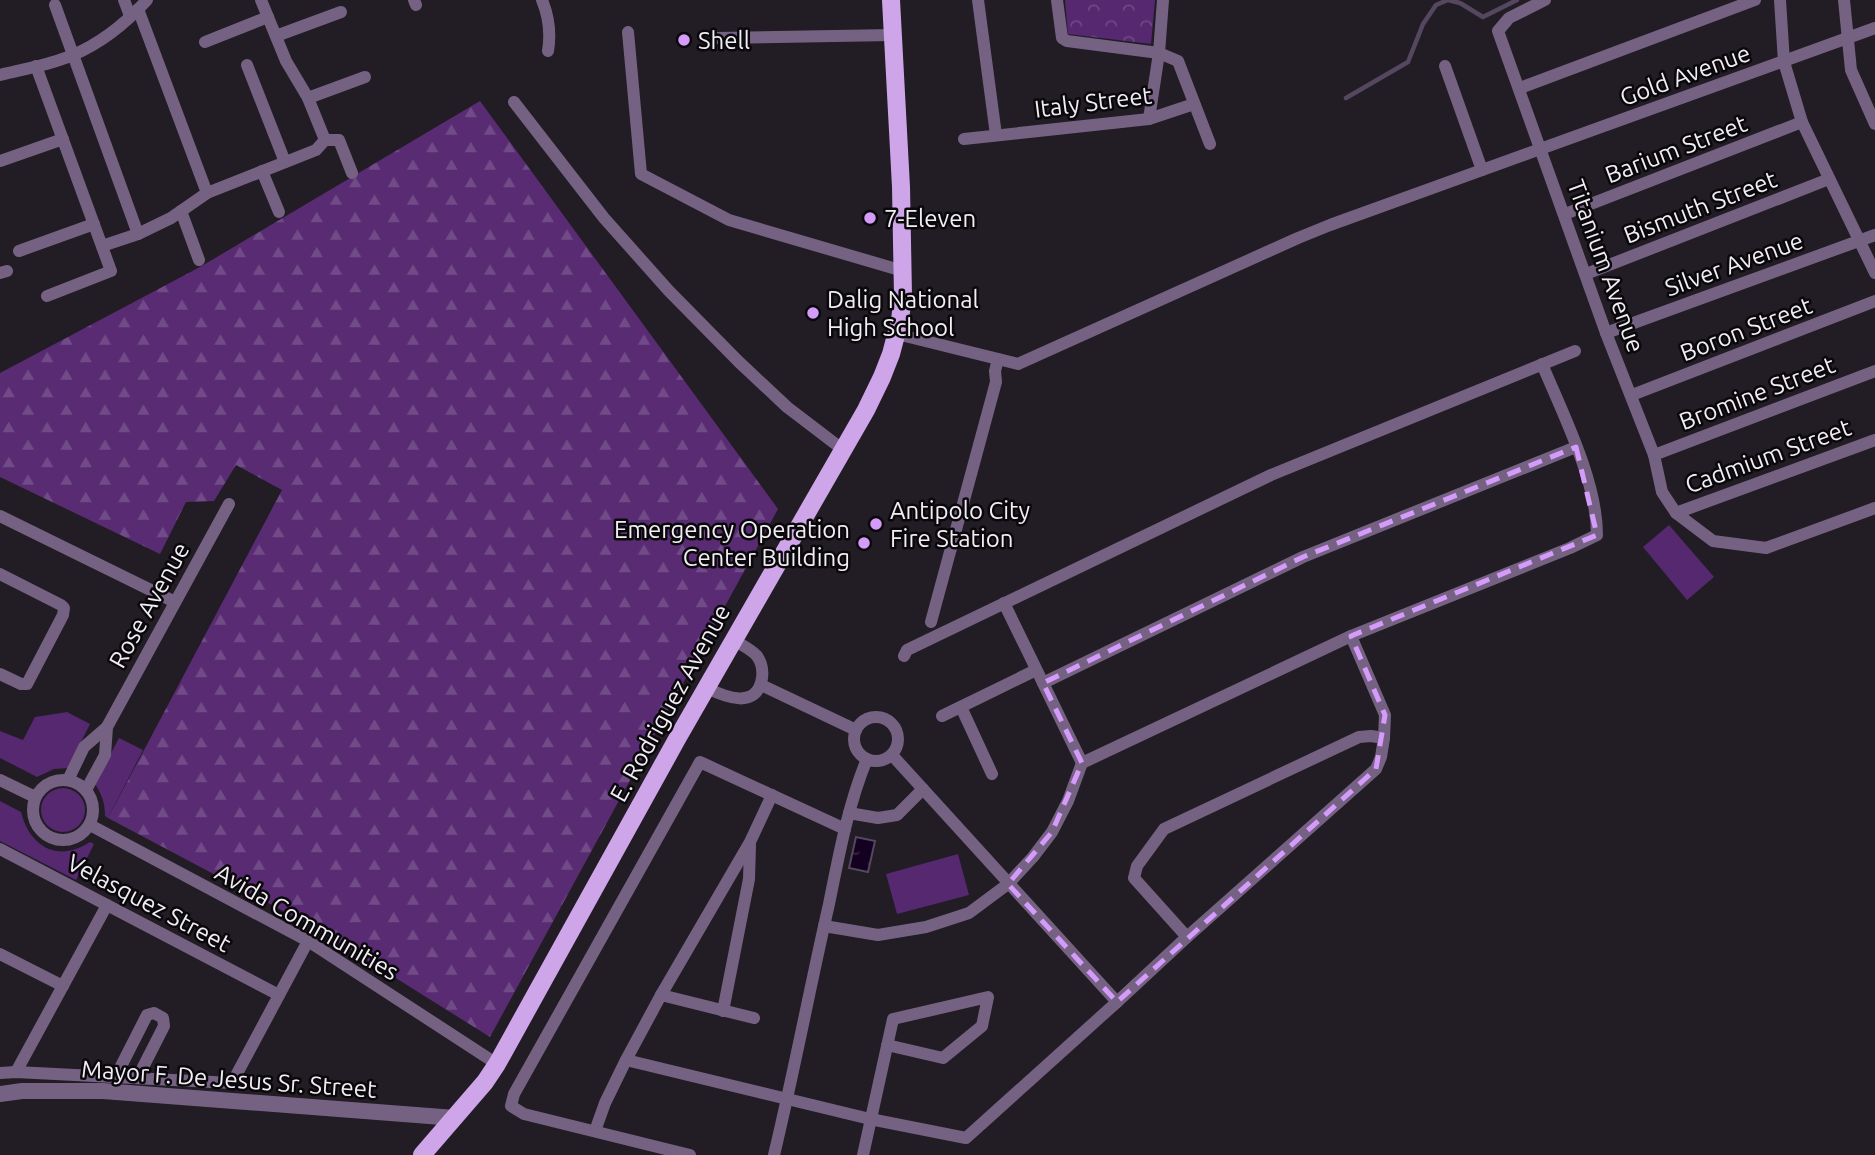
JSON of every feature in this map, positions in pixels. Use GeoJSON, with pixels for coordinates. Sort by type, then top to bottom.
{"type":"FeatureCollection","features":[{"type":"Feature","properties":{"kind":"main road","name":"E. Rodriguez Avenue"},"geometry":{"type":"LineString","coordinates":[[422,1155],[485,1082],[497,1064],[866,410],[882,377],[897,334],[903,296],[901,187],[891,0]]}},
{"type":"Feature","properties":{"kind":"street"},"geometry":{"type":"LineString","coordinates":[[124,0],[138,9],[207,193]]}},
{"type":"Feature","properties":{"kind":"street"},"geometry":{"type":"LineString","coordinates":[[261,0],[286,61],[308,98],[325,140]]}},
{"type":"Feature","properties":{"kind":"street"},"geometry":{"type":"LineString","coordinates":[[542,0],[550,26],[548,51]]}},
{"type":"Feature","properties":{"kind":"street"},"geometry":{"type":"LineString","coordinates":[[978,0],[996,135]]}},
{"type":"Feature","properties":{"kind":"street"},"geometry":{"type":"LineString","coordinates":[[1057,0],[1062,38],[1067,41],[1159,53],[1178,61],[1210,144]]}},
{"type":"Feature","properties":{"kind":"street"},"geometry":{"type":"LineString","coordinates":[[1149,119],[1159,53],[1163,0]]}},
{"type":"Feature","properties":{"kind":"street","name":"Titanium Avenue"},"geometry":{"type":"LineString","coordinates":[[1545,0],[1509,18],[1498,32],[1606,333],[1654,455],[1662,492],[1676,513]]}},
{"type":"Feature","properties":{"kind":"street"},"geometry":{"type":"LineString","coordinates":[[1520,88],[1755,0]]}},
{"type":"Feature","properties":{"kind":"street"},"geometry":{"type":"LineString","coordinates":[[1780,0],[1784,62],[1802,122],[1875,273]]}},
{"type":"Feature","properties":{"kind":"street"},"geometry":{"type":"LineString","coordinates":[[1844,0],[1852,70],[1870,99],[1875,124]]}},
{"type":"Feature","properties":{"kind":"street"},"geometry":{"type":"LineString","coordinates":[[55,5],[138,234]]}},
{"type":"Feature","properties":{"kind":"street"},"geometry":{"type":"LineString","coordinates":[[0,75],[73,55],[107,36],[138,9]]}},
{"type":"Feature","properties":{"kind":"street"},"geometry":{"type":"LineString","coordinates":[[276,36],[341,12]]}},
{"type":"Feature","properties":{"kind":"street"},"geometry":{"type":"LineString","coordinates":[[205,42],[268,17]]}},
{"type":"Feature","properties":{"kind":"street","name":"Gold Avenue"},"geometry":{"type":"LineString","coordinates":[[897,334],[1018,363],[1298,238],[1875,28]]}},
{"type":"Feature","properties":{"kind":"street"},"geometry":{"type":"LineString","coordinates":[[628,32],[641,174],[729,220],[903,271]]}},
{"type":"Feature","properties":{"kind":"street"},"geometry":{"type":"LineString","coordinates":[[717,38],[893,35]]}},
{"type":"Feature","properties":{"kind":"street"},"geometry":{"type":"LineString","coordinates":[[247,65],[285,162]]}},
{"type":"Feature","properties":{"kind":"street"},"geometry":{"type":"LineString","coordinates":[[36,66],[111,271],[47,296]]}},
{"type":"Feature","properties":{"kind":"street"},"geometry":{"type":"LineString","coordinates":[[1445,66],[1482,170]]}},
{"type":"Feature","properties":{"kind":"street"},"geometry":{"type":"LineString","coordinates":[[308,98],[365,77]]}},
{"type":"Feature","properties":{"kind":"street"},"geometry":{"type":"LineString","coordinates":[[514,102],[604,218],[668,292],[787,407],[842,449]]}},
{"type":"Feature","properties":{"kind":"street","name":"Italy Street"},"geometry":{"type":"LineString","coordinates":[[964,139],[1149,119],[1194,104]]}},
{"type":"Feature","properties":{"kind":"street","name":"Barium Street"},"geometry":{"type":"LineString","coordinates":[[1565,214],[1802,122]]}},
{"type":"Feature","properties":{"kind":"street"},"geometry":{"type":"LineString","coordinates":[[0,161],[63,139]]}},
{"type":"Feature","properties":{"kind":"street"},"geometry":{"type":"LineString","coordinates":[[102,246],[138,234],[181,211],[207,193],[316,150],[325,140],[339,139],[352,173]]}},
{"type":"Feature","properties":{"kind":"street"},"geometry":{"type":"LineString","coordinates":[[262,171],[278,212]]}},
{"type":"Feature","properties":{"kind":"street","name":"Bismuth Street"},"geometry":{"type":"LineString","coordinates":[[1586,274],[1829,179]]}},
{"type":"Feature","properties":{"kind":"street"},"geometry":{"type":"LineString","coordinates":[[181,211],[199,260]]}},
{"type":"Feature","properties":{"kind":"street"},"geometry":{"type":"LineString","coordinates":[[19,251],[94,224]]}},
{"type":"Feature","properties":{"kind":"street","name":"Silver Avenue"},"geometry":{"type":"LineString","coordinates":[[1606,333],[1875,235]]}},
{"type":"Feature","properties":{"kind":"street","name":"Boron Street"},"geometry":{"type":"LineString","coordinates":[[1632,395],[1875,301]]}},
{"type":"Feature","properties":{"kind":"street"},"geometry":{"type":"LineString","coordinates":[[904,656],[907,650],[1271,475],[1575,351]]}},
{"type":"Feature","properties":{"kind":"street"},"geometry":{"type":"LineString","coordinates":[[931,622],[996,382],[998,359]]}},
{"type":"Feature","properties":{"kind":"street"},"geometry":{"type":"LineString","coordinates":[[824,926],[878,935],[926,927],[969,913],[1008,884],[1052,832],[1068,801],[1082,763],[1351,636],[1597,535],[1588,481],[1542,364]]}},
{"type":"Feature","properties":{"kind":"street","name":"Bromine Street"},"geometry":{"type":"LineString","coordinates":[[1654,455],[1875,371]]}},
{"type":"Feature","properties":{"kind":"street","name":"Cadmium Street"},"geometry":{"type":"LineString","coordinates":[[1676,513],[1875,439]]}},
{"type":"Feature","properties":{"kind":"street"},"geometry":{"type":"LineString","coordinates":[[1043,683],[1303,557],[1576,447]]}},
{"type":"Feature","properties":{"kind":"street","name":"Rose Avenue"},"geometry":{"type":"LineString","coordinates":[[107,727],[229,504]]}},
{"type":"Feature","properties":{"kind":"street"},"geometry":{"type":"LineString","coordinates":[[1676,513],[1713,541],[1766,548],[1875,508]]}},
{"type":"Feature","properties":{"kind":"street"},"geometry":{"type":"LineString","coordinates":[[0,516],[175,602]]}},
{"type":"Feature","properties":{"kind":"street"},"geometry":{"type":"LineString","coordinates":[[0,573],[64,608],[63,615],[27,684],[0,674]]}},
{"type":"Feature","properties":{"kind":"street"},"geometry":{"type":"LineString","coordinates":[[1004,603],[1082,763]]}},
{"type":"Feature","properties":{"kind":"street"},"geometry":{"type":"LineString","coordinates":[[626,1059],[788,1100],[966,1138],[1376,769],[1381,757],[1385,715],[1351,636]]}},
{"type":"Feature","properties":{"kind":"street"},"geometry":{"type":"LineString","coordinates":[[707,688],[725,697],[743,698],[754,694],[761,685],[763,673],[760,662],[755,654],[734,640]]}},
{"type":"Feature","properties":{"kind":"street"},"geometry":{"type":"LineString","coordinates":[[942,716],[1037,670]]}},
{"type":"Feature","properties":{"kind":"street"},"geometry":{"type":"LineString","coordinates":[[761,685],[856,730]]}},
{"type":"Feature","properties":{"kind":"street"},"geometry":{"type":"LineString","coordinates":[[961,706],[992,774]]}},
{"type":"Feature","properties":{"kind":"street"},"geometry":{"type":"LineString","coordinates":[[879,716],[889,720],[897,729],[899,740],[892,755],[880,761],[867,759],[859,753],[855,744],[856,730],[863,721],[879,716]]}},
{"type":"Feature","properties":{"kind":"street"},"geometry":{"type":"LineString","coordinates":[[68,780],[85,747],[107,727]]}},
{"type":"Feature","properties":{"kind":"street"},"geometry":{"type":"LineString","coordinates":[[86,790],[105,755],[107,727]]}},
{"type":"Feature","properties":{"kind":"street"},"geometry":{"type":"LineString","coordinates":[[1187,937],[1134,878],[1137,866],[1164,829],[1359,737],[1384,738]]}},
{"type":"Feature","properties":{"kind":"street"},"geometry":{"type":"LineString","coordinates":[[892,755],[1117,1002]]}},
{"type":"Feature","properties":{"kind":"street"},"geometry":{"type":"LineString","coordinates":[[774,1155],[845,829],[867,759]]}},
{"type":"Feature","properties":{"kind":"street"},"geometry":{"type":"LineString","coordinates":[[690,1155],[524,1114],[511,1106],[514,1094],[699,762],[845,829]]}},
{"type":"Feature","properties":{"kind":"street"},"geometry":{"type":"LineString","coordinates":[[0,780],[36,797]]}},
{"type":"Feature","properties":{"kind":"street"},"geometry":{"type":"LineString","coordinates":[[68,780],[78,783],[86,790],[91,798],[93,816],[85,833],[68,841],[58,841],[49,838],[36,825],[33,806],[41,789],[49,783],[68,780]]}},
{"type":"Feature","properties":{"kind":"street"},"geometry":{"type":"LineString","coordinates":[[849,813],[878,817],[897,815],[923,789]]}},
{"type":"Feature","properties":{"kind":"street"},"geometry":{"type":"LineString","coordinates":[[595,1131],[626,1059],[750,842],[772,795]]}},
{"type":"Feature","properties":{"kind":"street","name":"Avida Communities"},"geometry":{"type":"LineString","coordinates":[[90,825],[309,942],[497,1064]]}},
{"type":"Feature","properties":{"kind":"street"},"geometry":{"type":"LineString","coordinates":[[723,1011],[749,878],[750,842]]}},
{"type":"Feature","properties":{"kind":"street","name":"Velasquez Street"},"geometry":{"type":"LineString","coordinates":[[0,849],[279,995]]}},
{"type":"Feature","properties":{"kind":"street"},"geometry":{"type":"LineString","coordinates":[[16,1072],[107,905]]}},
{"type":"Feature","properties":{"kind":"street"},"geometry":{"type":"LineString","coordinates":[[0,1073],[232,1083],[309,942]]}},
{"type":"Feature","properties":{"kind":"street"},"geometry":{"type":"LineString","coordinates":[[0,954],[63,986]]}},
{"type":"Feature","properties":{"kind":"street"},"geometry":{"type":"LineString","coordinates":[[661,995],[754,1018]]}},
{"type":"Feature","properties":{"kind":"street"},"geometry":{"type":"LineString","coordinates":[[863,1155],[870,1119],[887,1045],[893,1019],[988,997],[982,1026],[943,1058],[887,1045]]}},
{"type":"Feature","properties":{"kind":"street"},"geometry":{"type":"LineString","coordinates":[[116,1076],[147,1015],[154,1013],[163,1018],[164,1026],[138,1077]]}},
{"type":"Feature","properties":{"kind":"street","name":"Mayor F. De Jesus Sr. Street"},"geometry":{"type":"LineString","coordinates":[[0,1094],[22,1091],[103,1091],[455,1118]]}},
{"type":"Feature","properties":{"kind":"highlighted area"},"geometry":{"type":"Polygon","coordinates":[[[1576,447],[1597,535],[1351,636],[1385,715],[1376,769],[1117,1002],[1008,884],[1052,832],[1082,763],[1043,683],[1303,557],[1576,447]]]}},
{"type":"Feature","properties":{"kind":"green space"},"geometry":{"type":"Polygon","coordinates":[[[1065,0],[1155,0],[1151,44],[1068,34],[1065,0]]]}},
{"type":"Feature","properties":{"kind":"green space"},"geometry":{"type":"Polygon","coordinates":[[[480,101],[778,509],[490,1037],[319,930],[108,818],[282,490],[236,465],[214,501],[186,502],[160,554],[0,477],[0,373],[200,267],[480,101]]]}},
{"type":"Feature","properties":{"kind":"green space"},"geometry":{"type":"Polygon","coordinates":[[[1669,525],[1714,577],[1687,600],[1643,547],[1669,525]]]}},
{"type":"Feature","properties":{"kind":"green space"},"geometry":{"type":"Polygon","coordinates":[[[67,712],[90,724],[68,768],[54,769],[37,777],[0,758],[0,731],[23,740],[35,717],[67,712]]]}},
{"type":"Feature","properties":{"kind":"green space"},"geometry":{"type":"Polygon","coordinates":[[[119,738],[143,750],[108,818],[105,816],[103,799],[95,784],[119,738]]]}},
{"type":"Feature","properties":{"kind":"green space"},"geometry":{"type":"Polygon","coordinates":[[[63,788],[72,789],[79,794],[84,801],[84,819],[79,826],[72,831],[63,832],[54,831],[47,826],[42,819],[41,810],[42,801],[47,794],[54,789],[63,788]]]}},
{"type":"Feature","properties":{"kind":"green space"},"geometry":{"type":"Polygon","coordinates":[[[0,801],[21,812],[31,834],[47,848],[67,851],[90,842],[94,844],[76,880],[0,841],[0,801]]]}},
{"type":"Feature","properties":{"kind":"green space"},"geometry":{"type":"Polygon","coordinates":[[[958,854],[969,895],[897,914],[886,874],[958,854]]]}},
{"type":"Feature","properties":{"kind":"water"},"geometry":{"type":"Polygon","coordinates":[[[856,837],[875,841],[868,872],[849,868],[856,837]]]}},
{"type":"Feature","properties":{"kind":"waterway"},"geometry":{"type":"LineString","coordinates":[[1346,98],[1408,62],[1423,24],[1436,5],[1448,0],[1460,3],[1483,17],[1517,0]]}},
{"type":"Feature","properties":{"kind":"place","name":"Shell"},"geometry":{"type":"Point","coordinates":[684,40]}},
{"type":"Feature","properties":{"kind":"place","name":"7-Eleven"},"geometry":{"type":"Point","coordinates":[870,218]}},
{"type":"Feature","properties":{"kind":"place","name":"Dalig National High School"},"geometry":{"type":"Point","coordinates":[813,313]}},
{"type":"Feature","properties":{"kind":"place","name":"Antipolo City Fire Station"},"geometry":{"type":"Point","coordinates":[876,524]}},
{"type":"Feature","properties":{"kind":"place","name":"Emergency Operation Center Building"},"geometry":{"type":"Point","coordinates":[864,543]}}]}
